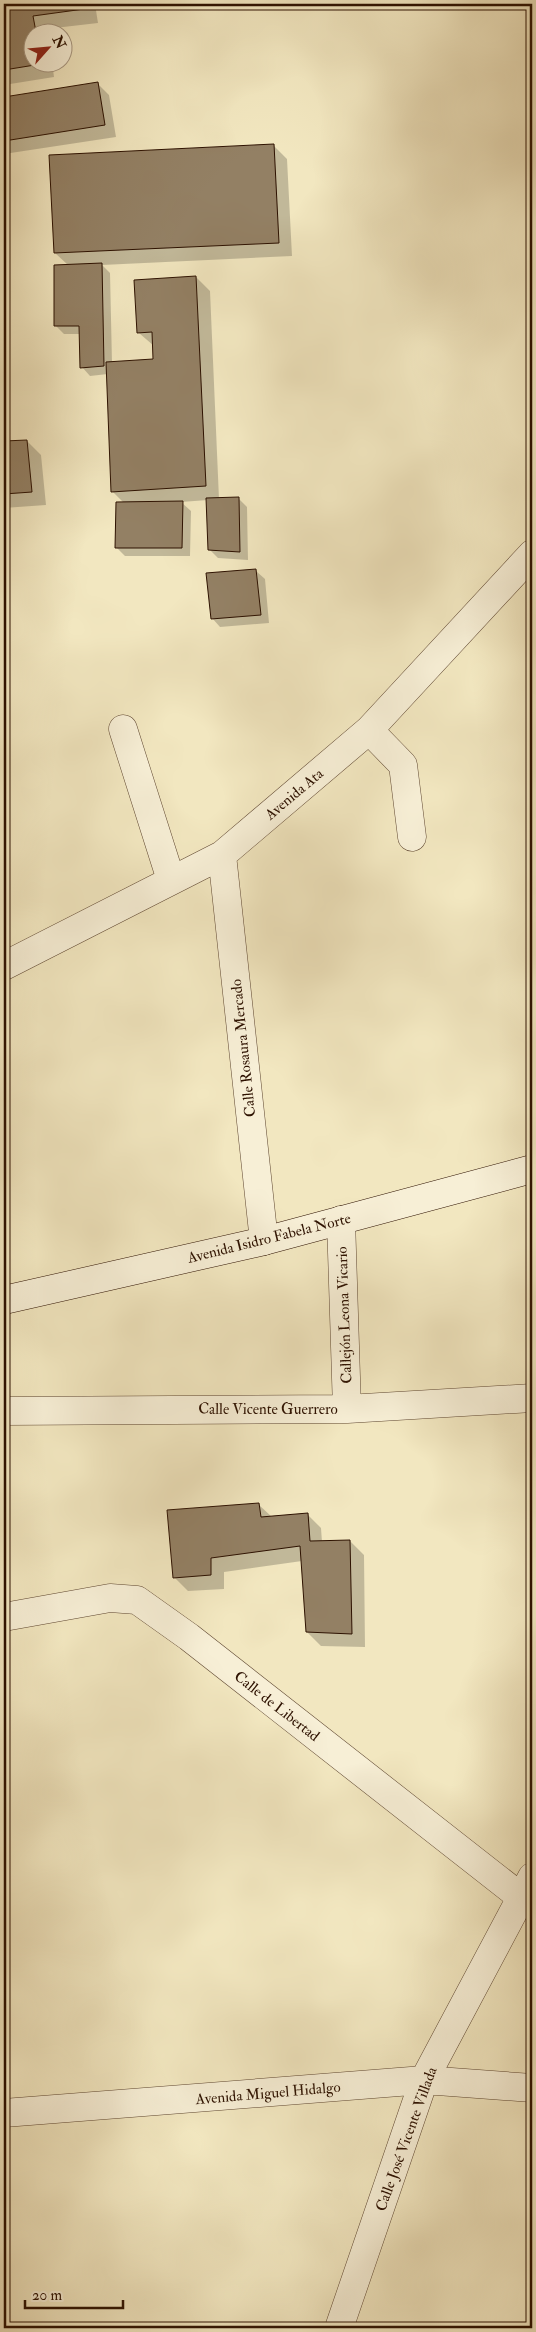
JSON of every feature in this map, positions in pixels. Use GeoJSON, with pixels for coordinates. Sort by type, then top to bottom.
{"type":"FeatureCollection","features":[{"type":"Feature","properties":{"kind":"street","name":"Avenida Ata"},"geometry":{"type":"LineString","coordinates":[[4,966],[222,855],[369,730],[532,554]]}},
{"type":"Feature","properties":{"kind":"street"},"geometry":{"type":"LineString","coordinates":[[123,729],[171,880]]}},
{"type":"Feature","properties":{"kind":"street"},"geometry":{"type":"LineString","coordinates":[[369,730],[403,765],[412,837]]}},
{"type":"Feature","properties":{"kind":"street","name":"Calle Rosaura Mercado"},"geometry":{"type":"LineString","coordinates":[[222,855],[264,1241]]}},
{"type":"Feature","properties":{"kind":"street","name":"Avenida Isidro Fabela Norte"},"geometry":{"type":"LineString","coordinates":[[4,1300],[264,1241],[532,1169]]}},
{"type":"Feature","properties":{"kind":"street","name":"Callejón Leona Vicario"},"geometry":{"type":"LineString","coordinates":[[340,1220],[347,1409]]}},
{"type":"Feature","properties":{"kind":"street","name":"Calle Vicente Guerrero"},"geometry":{"type":"LineString","coordinates":[[4,1411],[347,1409],[532,1398]]}},
{"type":"Feature","properties":{"kind":"street","name":"Calle de Libertad"},"geometry":{"type":"LineString","coordinates":[[4,1617],[110,1598],[137,1600],[527,1888]]}},
{"type":"Feature","properties":{"kind":"street","name":"Calle José Vicente Villada"},"geometry":{"type":"LineString","coordinates":[[339,2328],[424,2080],[527,1888]]}},
{"type":"Feature","properties":{"kind":"street","name":"Avenida Miguel Hidalgo"},"geometry":{"type":"LineString","coordinates":[[4,2113],[424,2080],[532,2088]]}},
{"type":"Feature","properties":{"kind":"building"},"geometry":{"type":"Polygon","coordinates":[[[4,4],[84,4],[84,9],[33,16],[34,22],[22,22],[22,67],[4,70],[4,4]]]}},
{"type":"Feature","properties":{"kind":"building"},"geometry":{"type":"Polygon","coordinates":[[[98,82],[105,125],[4,141],[4,97],[98,82]]]}},
{"type":"Feature","properties":{"kind":"building"},"geometry":{"type":"Polygon","coordinates":[[[274,144],[279,243],[54,253],[49,155],[274,144]]]}},
{"type":"Feature","properties":{"kind":"building"},"geometry":{"type":"Polygon","coordinates":[[[102,263],[104,366],[80,368],[79,326],[54,326],[54,265],[102,263]]]}},
{"type":"Feature","properties":{"kind":"building"},"geometry":{"type":"Polygon","coordinates":[[[196,276],[206,486],[111,492],[106,362],[153,359],[152,332],[137,333],[134,280],[196,276]]]}},
{"type":"Feature","properties":{"kind":"building"},"geometry":{"type":"Polygon","coordinates":[[[27,440],[32,492],[4,494],[4,441],[27,440]]]}},
{"type":"Feature","properties":{"kind":"building"},"geometry":{"type":"Polygon","coordinates":[[[239,497],[240,552],[208,550],[206,498],[239,497]]]}},
{"type":"Feature","properties":{"kind":"building"},"geometry":{"type":"Polygon","coordinates":[[[183,501],[182,548],[115,548],[116,502],[183,501]]]}},
{"type":"Feature","properties":{"kind":"building"},"geometry":{"type":"Polygon","coordinates":[[[256,569],[261,615],[211,619],[206,573],[256,569]]]}},
{"type":"Feature","properties":{"kind":"building"},"geometry":{"type":"Polygon","coordinates":[[[259,1503],[261,1517],[308,1513],[310,1541],[350,1540],[352,1634],[306,1632],[300,1546],[211,1558],[211,1575],[173,1578],[167,1510],[259,1503]]]}}]}
